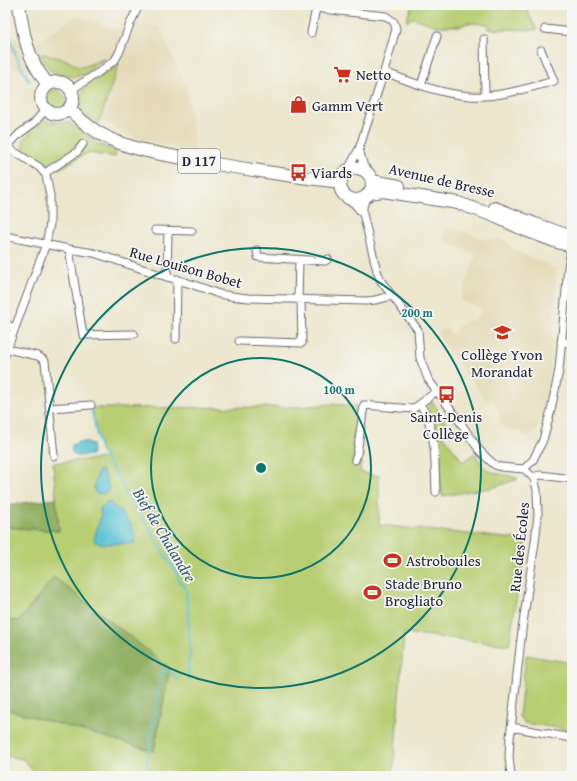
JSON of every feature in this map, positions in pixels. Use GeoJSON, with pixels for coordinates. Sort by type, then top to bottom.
{"type":"FeatureCollection","features":[{"type":"Feature","properties":{"kind":"main road"},"geometry":{"type":"LineString","coordinates":[[19,5],[22,28],[26,41],[34,63],[47,84]]}},
{"type":"Feature","properties":{"kind":"main road"},"geometry":{"type":"LineString","coordinates":[[51,82],[65,83],[71,90],[73,100],[69,109],[62,114],[53,114],[45,110],[41,103],[40,94],[47,84],[51,82]]}},
{"type":"Feature","properties":{"kind":"main road","name":"D 117"},"geometry":{"type":"LineString","coordinates":[[69,109],[82,122],[97,132],[115,141],[143,150],[244,169],[343,177]]}},
{"type":"Feature","properties":{"kind":"main road"},"geometry":{"type":"LineString","coordinates":[[355,169],[360,169],[368,185],[358,200],[350,199],[342,190],[343,177],[350,170],[355,169]]}},
{"type":"Feature","properties":{"kind":"main road","name":"Avenue de Bresse"},"geometry":{"type":"LineString","coordinates":[[368,185],[458,197],[481,203],[572,237]]}},
{"type":"Feature","properties":{"kind":"main road","name":"Avenue de Bresse"},"geometry":{"type":"LineString","coordinates":[[368,185],[383,192],[458,203],[525,230],[572,246]]}},
{"type":"Feature","properties":{"kind":"street"},"geometry":{"type":"LineString","coordinates":[[71,90],[115,60],[138,5]]}},
{"type":"Feature","properties":{"kind":"street"},"geometry":{"type":"LineString","coordinates":[[311,33],[316,8],[338,7],[386,16],[394,22],[396,29],[384,72],[359,149],[343,177]]}},
{"type":"Feature","properties":{"kind":"street"},"geometry":{"type":"LineString","coordinates":[[544,29],[572,32]]}},
{"type":"Feature","properties":{"kind":"street"},"geometry":{"type":"LineString","coordinates":[[421,86],[437,36]]}},
{"type":"Feature","properties":{"kind":"street"},"geometry":{"type":"LineString","coordinates":[[484,39],[486,95]]}},
{"type":"Feature","properties":{"kind":"street"},"geometry":{"type":"LineString","coordinates":[[384,72],[421,86],[451,93],[471,96],[492,95],[526,89],[554,81],[541,50]]}},
{"type":"Feature","properties":{"kind":"street"},"geometry":{"type":"LineString","coordinates":[[45,110],[34,123],[6,146],[39,166],[46,175],[50,196],[50,224],[46,244],[6,352],[38,356],[45,361],[54,456]]}},
{"type":"Feature","properties":{"kind":"street"},"geometry":{"type":"LineString","coordinates":[[45,173],[77,152],[83,144]]}},
{"type":"Feature","properties":{"kind":"street"},"geometry":{"type":"LineString","coordinates":[[359,149],[368,185],[363,214],[377,271],[381,281],[418,330],[420,358],[428,379],[479,450],[495,465],[501,467],[524,469],[533,460],[543,440],[559,370],[572,237]]}},
{"type":"Feature","properties":{"kind":"street"},"geometry":{"type":"LineString","coordinates":[[350,199],[363,214]]}},
{"type":"Feature","properties":{"kind":"street"},"geometry":{"type":"LineString","coordinates":[[155,230],[192,231]]}},
{"type":"Feature","properties":{"kind":"street"},"geometry":{"type":"LineString","coordinates":[[167,277],[168,231]]}},
{"type":"Feature","properties":{"kind":"street","name":"Rue Louison Bobet"},"geometry":{"type":"LineString","coordinates":[[5,236],[69,249],[94,252],[167,277],[220,294],[231,296],[300,300],[366,301],[392,296]]}},
{"type":"Feature","properties":{"kind":"street"},"geometry":{"type":"LineString","coordinates":[[69,249],[83,334],[134,334]]}},
{"type":"Feature","properties":{"kind":"street"},"geometry":{"type":"LineString","coordinates":[[257,250],[258,257],[326,262],[328,259]]}},
{"type":"Feature","properties":{"kind":"street"},"geometry":{"type":"LineString","coordinates":[[239,341],[302,343],[299,260]]}},
{"type":"Feature","properties":{"kind":"street"},"geometry":{"type":"LineString","coordinates":[[176,338],[177,279]]}},
{"type":"Feature","properties":{"kind":"street"},"geometry":{"type":"LineString","coordinates":[[5,324],[15,328]]}},
{"type":"Feature","properties":{"kind":"street"},"geometry":{"type":"LineString","coordinates":[[561,341],[572,344]]}},
{"type":"Feature","properties":{"kind":"street"},"geometry":{"type":"LineString","coordinates":[[355,460],[364,405],[413,409],[436,391]]}},
{"type":"Feature","properties":{"kind":"street"},"geometry":{"type":"LineString","coordinates":[[420,404],[427,415],[431,427],[435,454],[436,492]]}},
{"type":"Feature","properties":{"kind":"street"},"geometry":{"type":"LineString","coordinates":[[50,408],[91,405]]}},
{"type":"Feature","properties":{"kind":"street","name":"Rue des Écoles"},"geometry":{"type":"LineString","coordinates":[[511,776],[509,750],[511,727],[522,630],[538,515],[537,490],[534,478],[524,469]]}},
{"type":"Feature","properties":{"kind":"street"},"geometry":{"type":"LineString","coordinates":[[532,477],[540,475],[572,479]]}},
{"type":"Feature","properties":{"kind":"street"},"geometry":{"type":"LineString","coordinates":[[511,727],[572,738]]}},
{"type":"Feature","properties":{"kind":"shaded area"},"geometry":{"type":"Polygon","coordinates":[[[5,12],[6,36],[36,43],[77,15],[121,31],[124,22],[160,27],[186,87],[196,154],[133,137],[96,118],[69,80],[47,73],[5,68],[5,12]]]}},
{"type":"Feature","properties":{"kind":"shaded area","name":"Collège Yvon Morandat"},"geometry":{"type":"Polygon","coordinates":[[[448,228],[455,228],[479,238],[490,240],[500,239],[508,242],[512,249],[557,269],[549,381],[543,413],[537,430],[526,438],[520,430],[512,431],[505,429],[500,421],[500,411],[491,399],[487,402],[473,383],[475,382],[473,380],[472,381],[438,336],[442,329],[447,329],[452,334],[456,330],[455,329],[469,319],[471,322],[480,315],[482,309],[460,300],[476,254],[443,241],[448,228]]]}},
{"type":"Feature","properties":{"kind":"green space"},"geometry":{"type":"Polygon","coordinates":[[[412,5],[524,5],[537,30],[488,29],[488,24],[467,23],[461,26],[437,26],[413,18],[406,21],[412,5]]]}},
{"type":"Feature","properties":{"kind":"green space"},"geometry":{"type":"Polygon","coordinates":[[[44,54],[67,60],[78,67],[83,67],[104,59],[85,74],[75,77],[50,70],[41,55],[44,54]]]}},
{"type":"Feature","properties":{"kind":"green space"},"geometry":{"type":"Polygon","coordinates":[[[119,64],[99,122],[96,122],[84,115],[80,108],[82,94],[86,86],[119,64]]]}},
{"type":"Feature","properties":{"kind":"green space"},"geometry":{"type":"Polygon","coordinates":[[[56,89],[59,90],[68,100],[64,108],[59,111],[49,107],[46,102],[46,97],[49,92],[56,89]]]}},
{"type":"Feature","properties":{"kind":"green space"},"geometry":{"type":"Polygon","coordinates":[[[44,120],[52,122],[68,122],[98,144],[116,151],[115,157],[87,153],[59,169],[24,150],[24,139],[44,120]]]}},
{"type":"Feature","properties":{"kind":"green space"},"geometry":{"type":"Polygon","coordinates":[[[432,401],[450,429],[443,435],[463,462],[475,453],[481,464],[488,470],[518,479],[495,487],[442,496],[435,441],[429,414],[429,404],[432,401]]]}},
{"type":"Feature","properties":{"kind":"green space","name":"Stade Bruno Brogliato"},"geometry":{"type":"Polygon","coordinates":[[[330,404],[357,406],[360,413],[355,452],[362,453],[360,472],[379,476],[379,525],[526,540],[509,645],[404,633],[393,776],[37,776],[23,759],[5,756],[5,709],[154,750],[19,621],[5,620],[5,527],[59,531],[53,463],[106,458],[100,451],[92,408],[302,407],[330,404]]]}},
{"type":"Feature","properties":{"kind":"green space"},"geometry":{"type":"Polygon","coordinates":[[[56,499],[59,531],[5,527],[5,505],[56,499]]]}},
{"type":"Feature","properties":{"kind":"green space"},"geometry":{"type":"Polygon","coordinates":[[[54,577],[170,668],[154,751],[5,709],[5,620],[19,621],[54,577]]]}},
{"type":"Feature","properties":{"kind":"green space"},"geometry":{"type":"Polygon","coordinates":[[[526,655],[572,663],[571,730],[524,723],[519,716],[526,655]]]}},
{"type":"Feature","properties":{"kind":"water"},"geometry":{"type":"Polygon","coordinates":[[[78,442],[87,442],[92,444],[91,455],[77,456],[73,454],[71,449],[72,445],[78,442]]]}},
{"type":"Feature","properties":{"kind":"water"},"geometry":{"type":"Polygon","coordinates":[[[99,470],[102,470],[108,484],[109,492],[102,494],[96,493],[94,488],[99,470]]]}},
{"type":"Feature","properties":{"kind":"water"},"geometry":{"type":"Polygon","coordinates":[[[107,503],[111,503],[120,511],[132,526],[135,537],[134,543],[105,544],[95,542],[94,540],[101,516],[100,510],[101,507],[107,503]]]}},
{"type":"Feature","properties":{"kind":"waterway"},"geometry":{"type":"LineString","coordinates":[[5,5],[8,31],[12,44],[19,63],[29,81]]}},
{"type":"Feature","properties":{"kind":"waterway","name":"Bief de Chalandre"},"geometry":{"type":"LineString","coordinates":[[91,408],[100,449],[177,574],[179,582],[186,588],[190,654],[188,661],[189,681]]}},
{"type":"Feature","properties":{"kind":"waterway","name":"Bief de Chalandre"},"geometry":{"type":"LineString","coordinates":[[145,776],[161,673],[165,670],[175,676],[178,680]]}},
{"type":"Feature","properties":{"kind":"place","name":"Netto"},"geometry":{"type":"Point","coordinates":[343,74]}},
{"type":"Feature","properties":{"kind":"place","name":"Gamm Vert"},"geometry":{"type":"Point","coordinates":[299,105]}},
{"type":"Feature","properties":{"kind":"place","name":"Viards"},"geometry":{"type":"Point","coordinates":[298,172]}},
{"type":"Feature","properties":{"kind":"place","name":"Collège Yvon Morandat"},"geometry":{"type":"Point","coordinates":[502,333]}},
{"type":"Feature","properties":{"kind":"place","name":"Saint-Denis Collège"},"geometry":{"type":"Point","coordinates":[446,395]}},
{"type":"Feature","properties":{"kind":"place","name":"Astroboules"},"geometry":{"type":"Point","coordinates":[393,560]}},
{"type":"Feature","properties":{"kind":"place","name":"Stade Bruno Brogliato"},"geometry":{"type":"Point","coordinates":[372,592]}}]}
